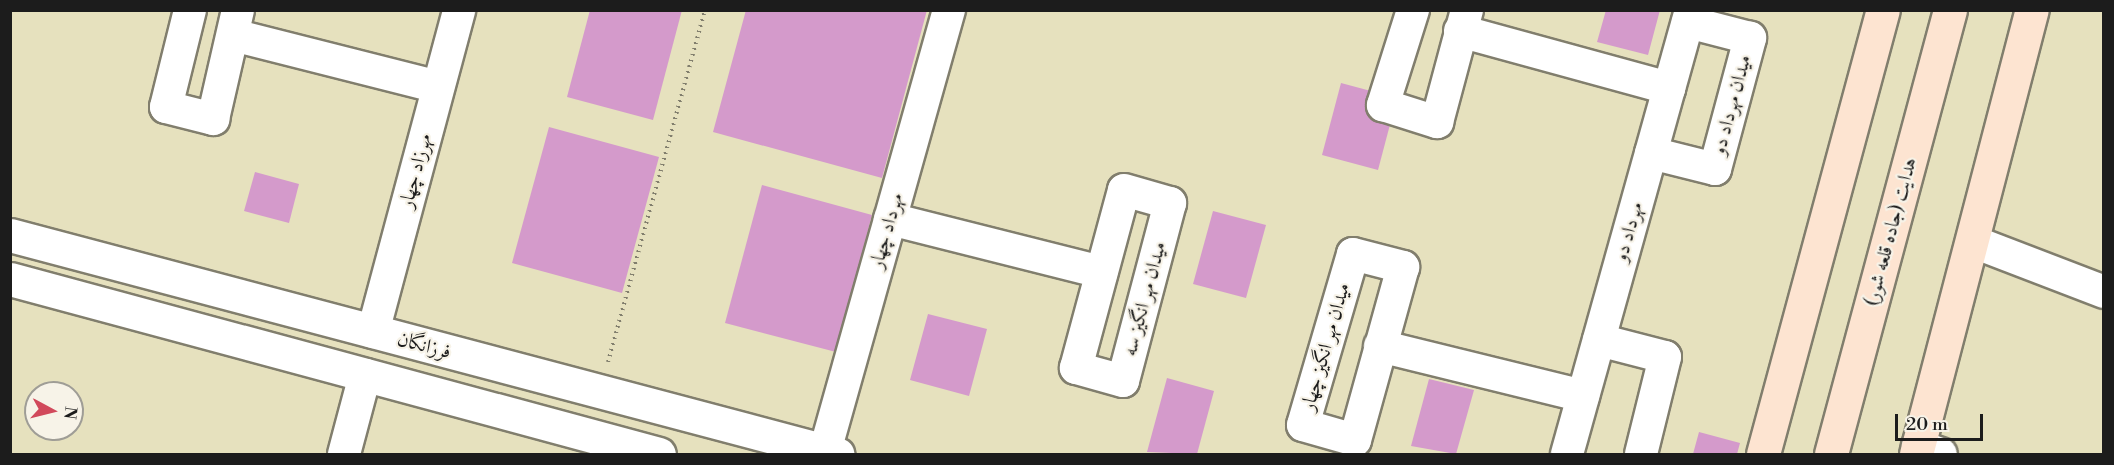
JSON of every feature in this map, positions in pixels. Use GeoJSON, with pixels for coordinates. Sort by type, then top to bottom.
{"type":"FeatureCollection","features":[{"type":"Feature","properties":{"kind":"main road"},"geometry":{"type":"LineString","coordinates":[[1763,454],[1883,10]]}},
{"type":"Feature","properties":{"kind":"main road","name":"هدایت (جاده قلعه شور)"},"geometry":{"type":"LineString","coordinates":[[1831,454],[1950,10]]}},
{"type":"Feature","properties":{"kind":"main road"},"geometry":{"type":"LineString","coordinates":[[1925,452],[2032,10]]}},
{"type":"Feature","properties":{"kind":"street"},"geometry":{"type":"LineString","coordinates":[[190,10],[166,107],[213,119],[236,23],[438,87]]}},
{"type":"Feature","properties":{"kind":"street","name":"مهرزاد چهار"},"geometry":{"type":"LineString","coordinates":[[373,332],[459,10]]}},
{"type":"Feature","properties":{"kind":"street","name":"مهرداد چهار"},"geometry":{"type":"LineString","coordinates":[[831,453],[890,219],[949,10]]}},
{"type":"Feature","properties":{"kind":"street"},"geometry":{"type":"LineString","coordinates":[[1413,10],[1383,105],[1437,122],[1463,21],[1669,88]]}},
{"type":"Feature","properties":{"kind":"street","name":"مهرداد دو"},"geometry":{"type":"LineString","coordinates":[[1567,454],[1689,16]]}},
{"type":"Feature","properties":{"kind":"street","name":"میدان مهرداد دو"},"geometry":{"type":"LineString","coordinates":[[1651,153],[1715,169],[1750,38],[1689,16]]}},
{"type":"Feature","properties":{"kind":"street","name":"میدان مهر انگیز سه"},"geometry":{"type":"LineString","coordinates":[[1124,190],[1170,203],[1123,381],[1076,368],[1101,272],[1124,190]]}},
{"type":"Feature","properties":{"kind":"street"},"geometry":{"type":"LineString","coordinates":[[890,219],[1101,272]]}},
{"type":"Feature","properties":{"kind":"street","name":"فرزانگان"},"geometry":{"type":"LineString","coordinates":[[10,235],[831,453]]}},
{"type":"Feature","properties":{"kind":"street"},"geometry":{"type":"LineString","coordinates":[[1974,242],[2103,292]]}},
{"type":"Feature","properties":{"kind":"street","name":"میدان مهر انگیز چهار"},"geometry":{"type":"LineString","coordinates":[[1353,254],[1403,267],[1380,346],[1355,440],[1303,425],[1353,254]]}},
{"type":"Feature","properties":{"kind":"street"},"geometry":{"type":"LineString","coordinates":[[10,279],[659,454]]}},
{"type":"Feature","properties":{"kind":"street"},"geometry":{"type":"LineString","coordinates":[[1599,340],[1665,357],[1641,454]]}},
{"type":"Feature","properties":{"kind":"street"},"geometry":{"type":"LineString","coordinates":[[1380,346],[1583,396]]}},
{"type":"Feature","properties":{"kind":"street"},"geometry":{"type":"LineString","coordinates":[[344,454],[365,375]]}},
{"type":"Feature","properties":{"kind":"path"},"geometry":{"type":"LineString","coordinates":[[600,392],[705,10]]}},
{"type":"Feature","properties":{"kind":"building"},"geometry":{"type":"Polygon","coordinates":[[[590,10],[682,10],[653,120],[567,97],[590,10]]]}},
{"type":"Feature","properties":{"kind":"building"},"geometry":{"type":"Polygon","coordinates":[[[746,10],[927,10],[882,178],[713,132],[746,10]]]}},
{"type":"Feature","properties":{"kind":"building"},"geometry":{"type":"Polygon","coordinates":[[[1606,10],[1660,10],[1648,55],[1597,42],[1606,10]]]}},
{"type":"Feature","properties":{"kind":"building"},"geometry":{"type":"Polygon","coordinates":[[[1341,83],[1397,98],[1378,170],[1322,155],[1341,83]]]}},
{"type":"Feature","properties":{"kind":"building"},"geometry":{"type":"Polygon","coordinates":[[[549,127],[659,157],[622,293],[512,263],[549,127]]]}},
{"type":"Feature","properties":{"kind":"building"},"geometry":{"type":"Polygon","coordinates":[[[255,172],[299,184],[289,223],[244,211],[255,172]]]}},
{"type":"Feature","properties":{"kind":"building"},"geometry":{"type":"Polygon","coordinates":[[[762,185],[872,215],[836,352],[725,323],[762,185]]]}},
{"type":"Feature","properties":{"kind":"building"},"geometry":{"type":"Polygon","coordinates":[[[1213,211],[1266,225],[1246,298],[1193,284],[1213,211]]]}},
{"type":"Feature","properties":{"kind":"building"},"geometry":{"type":"Polygon","coordinates":[[[928,314],[987,329],[969,396],[910,380],[928,314]]]}},
{"type":"Feature","properties":{"kind":"building"},"geometry":{"type":"Polygon","coordinates":[[[1167,378],[1214,391],[1197,454],[1147,452],[1167,378]]]}},
{"type":"Feature","properties":{"kind":"building"},"geometry":{"type":"Polygon","coordinates":[[[1429,379],[1474,390],[1456,454],[1411,446],[1429,379]]]}},
{"type":"Feature","properties":{"kind":"building"},"geometry":{"type":"Polygon","coordinates":[[[1699,432],[1740,443],[1737,454],[1693,454],[1699,432]]]}}]}
